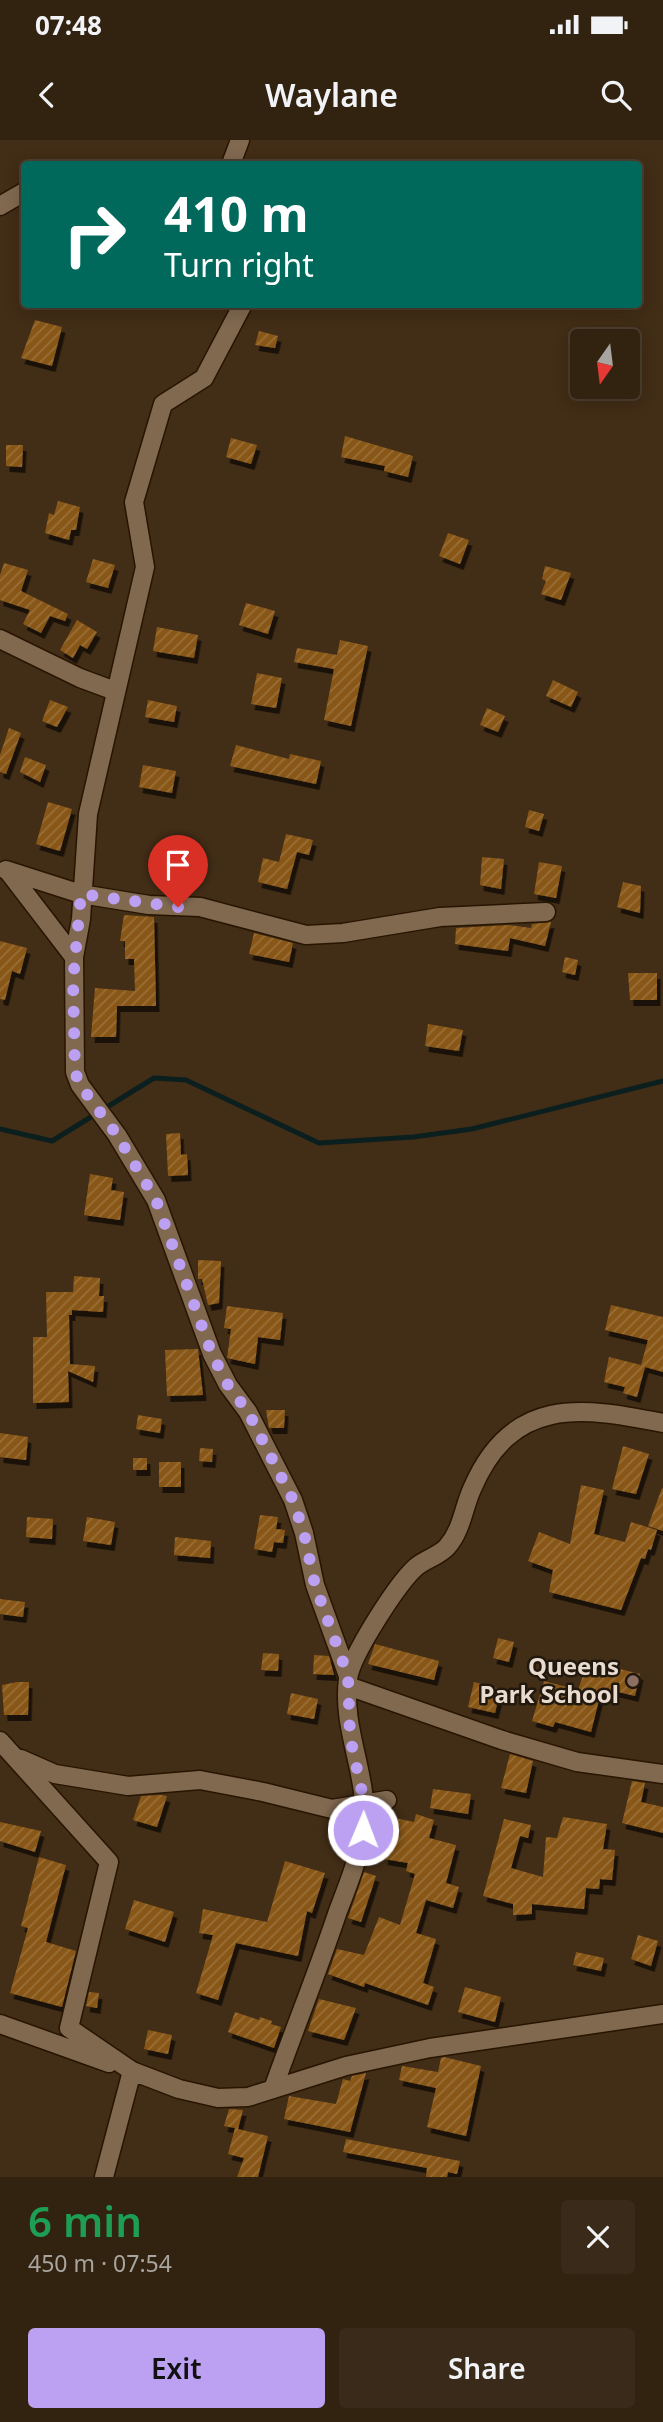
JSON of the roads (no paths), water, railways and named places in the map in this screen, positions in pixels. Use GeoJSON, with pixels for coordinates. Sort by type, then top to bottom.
{"type":"FeatureCollection","features":[{"type":"Feature","properties":{"kind":"street"},"geometry":{"type":"LineString","coordinates":[[232,161],[240,140]]}},
{"type":"Feature","properties":{"kind":"street"},"geometry":{"type":"LineString","coordinates":[[0,206],[21,194]]}},
{"type":"Feature","properties":{"kind":"street"},"geometry":{"type":"LineString","coordinates":[[241,308],[204,378],[163,404],[158,413],[134,502],[145,567],[88,814],[74,957],[74,1056],[80,1085],[117,1135],[156,1200],[212,1354],[228,1385],[248,1412],[293,1500],[304,1533],[315,1585],[348,1681],[350,1737],[365,1806],[363,1830],[353,1870],[272,2090]]}},
{"type":"Feature","properties":{"kind":"street"},"geometry":{"type":"LineString","coordinates":[[0,639],[79,678],[115,691]]}},
{"type":"Feature","properties":{"kind":"street"},"geometry":{"type":"LineString","coordinates":[[4,869],[81,894],[149,905],[200,907],[306,935],[343,933],[440,917],[546,912]]}},
{"type":"Feature","properties":{"kind":"street"},"geometry":{"type":"LineString","coordinates":[[4,869],[74,957]]}},
{"type":"Feature","properties":{"kind":"street"},"geometry":{"type":"LineString","coordinates":[[348,1681],[398,1585],[418,1565],[445,1550],[457,1534],[472,1490],[486,1463],[504,1440],[528,1421],[584,1410],[663,1423]]}},
{"type":"Feature","properties":{"kind":"street"},"geometry":{"type":"LineString","coordinates":[[348,1681],[502,1740],[578,1762],[663,1773]]}},
{"type":"Feature","properties":{"kind":"street"},"geometry":{"type":"LineString","coordinates":[[0,1741],[7,1754],[109,1862],[69,2028],[132,2071]]}},
{"type":"Feature","properties":{"kind":"street"},"geometry":{"type":"LineString","coordinates":[[7,1754],[55,1774],[128,1786],[200,1780],[263,1791],[332,1809],[365,1806],[387,1800]]}},
{"type":"Feature","properties":{"kind":"street"},"geometry":{"type":"LineString","coordinates":[[0,2024],[179,2089],[218,2098],[247,2097],[346,2066],[429,2048],[663,2014]]}},
{"type":"Feature","properties":{"kind":"street"},"geometry":{"type":"LineString","coordinates":[[104,2177],[132,2071]]}},
{"type":"Feature","properties":{"kind":"waterway"},"geometry":{"type":"LineString","coordinates":[[0,1129],[52,1141],[154,1078],[186,1080],[319,1143],[413,1137],[472,1129],[663,1081]]}},
{"type":"Feature","properties":{"kind":"place","name":"Queens Park School"},"geometry":{"type":"Point","coordinates":[633,1681]}}]}
